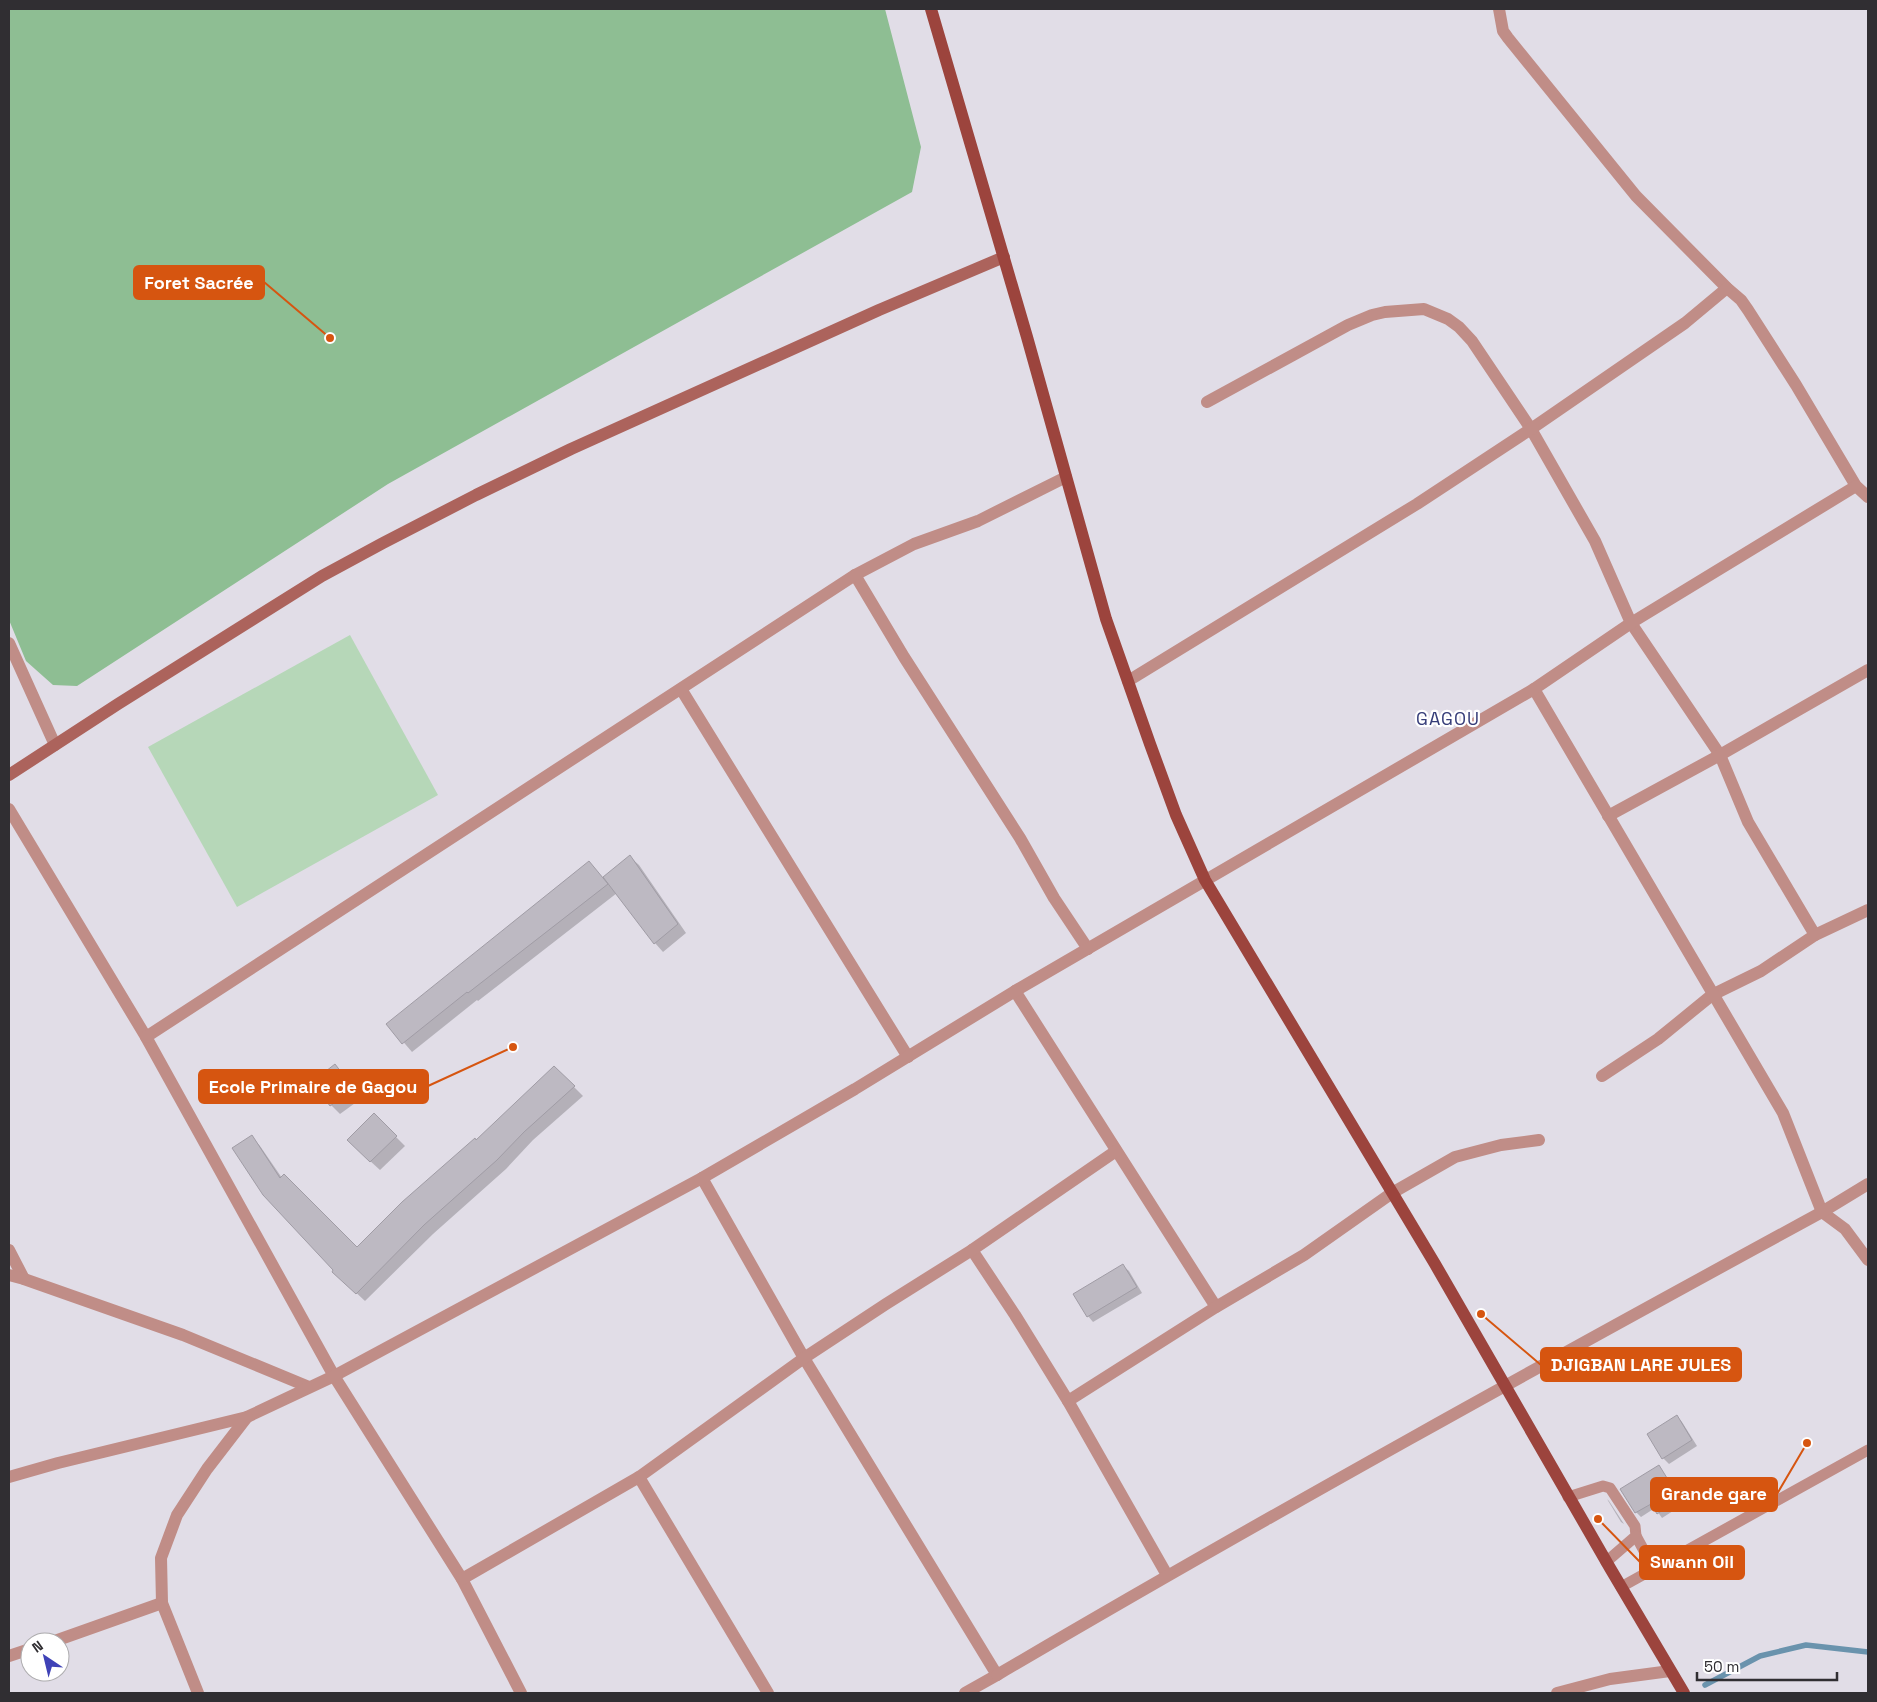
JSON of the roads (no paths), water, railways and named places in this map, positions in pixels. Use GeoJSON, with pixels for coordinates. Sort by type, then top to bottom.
{"type":"FeatureCollection","features":[{"type":"Feature","properties":{"kind":"main road"},"geometry":{"type":"LineString","coordinates":[[931,9],[1004,257],[1106,620],[1176,814],[1205,880],[1435,1264],[1568,1497],[1684,1693]]}},
{"type":"Feature","properties":{"kind":"street"},"geometry":{"type":"LineString","coordinates":[[1499,9],[1503,31],[1521,56],[1636,196],[1741,300],[1796,385],[1856,486],[1868,497]]}},
{"type":"Feature","properties":{"kind":"street"},"geometry":{"type":"LineString","coordinates":[[9,775],[322,576],[476,495],[709,386],[879,310],[1004,257]]}},
{"type":"Feature","properties":{"kind":"street"},"geometry":{"type":"LineString","coordinates":[[1128,681],[1417,504],[1685,323],[1727,288]]}},
{"type":"Feature","properties":{"kind":"street"},"geometry":{"type":"LineString","coordinates":[[1207,402],[1364,318],[1385,312],[1424,309],[1448,319],[1459,327],[1472,341],[1530,429],[1595,541],[1631,623],[1720,755],[1748,822],[1815,935]]}},
{"type":"Feature","properties":{"kind":"street"},"geometry":{"type":"LineString","coordinates":[[146,1037],[855,575],[914,544],[978,521],[1066,477]]}},
{"type":"Feature","properties":{"kind":"street"},"geometry":{"type":"LineString","coordinates":[[9,1477],[58,1463],[247,1417],[334,1376],[702,1178],[1015,991],[1534,689],[1631,623],[1856,486]]}},
{"type":"Feature","properties":{"kind":"street"},"geometry":{"type":"LineString","coordinates":[[855,575],[904,657],[1020,838],[1054,898],[1088,949]]}},
{"type":"Feature","properties":{"kind":"street"},"geometry":{"type":"LineString","coordinates":[[9,643],[55,745]]}},
{"type":"Feature","properties":{"kind":"street"},"geometry":{"type":"LineString","coordinates":[[1608,816],[1720,755],[1868,670]]}},
{"type":"Feature","properties":{"kind":"street"},"geometry":{"type":"LineString","coordinates":[[1534,689],[1712,996],[1783,1113],[1822,1212],[1844,1229],[1868,1260]]}},
{"type":"Feature","properties":{"kind":"street"},"geometry":{"type":"LineString","coordinates":[[681,690],[908,1056]]}},
{"type":"Feature","properties":{"kind":"street"},"geometry":{"type":"LineString","coordinates":[[9,810],[146,1037],[334,1376],[462,1579],[521,1693]]}},
{"type":"Feature","properties":{"kind":"street"},"geometry":{"type":"LineString","coordinates":[[1602,1076],[1658,1039],[1712,996],[1761,971],[1815,935],[1868,910]]}},
{"type":"Feature","properties":{"kind":"street"},"geometry":{"type":"LineString","coordinates":[[1015,991],[1216,1307]]}},
{"type":"Feature","properties":{"kind":"street"},"geometry":{"type":"LineString","coordinates":[[1068,1401],[1216,1307],[1304,1255],[1392,1192],[1455,1157],[1501,1145],[1539,1140]]}},
{"type":"Feature","properties":{"kind":"street"},"geometry":{"type":"LineString","coordinates":[[462,1579],[639,1477],[804,1358],[972,1250],[1116,1151]]}},
{"type":"Feature","properties":{"kind":"street"},"geometry":{"type":"LineString","coordinates":[[702,1178],[804,1358],[996,1675]]}},
{"type":"Feature","properties":{"kind":"street"},"geometry":{"type":"LineString","coordinates":[[965,1693],[1167,1575],[1504,1385],[1822,1212],[1868,1184]]}},
{"type":"Feature","properties":{"kind":"street"},"geometry":{"type":"LineString","coordinates":[[9,1250],[24,1279]]}},
{"type":"Feature","properties":{"kind":"street"},"geometry":{"type":"LineString","coordinates":[[972,1250],[1068,1401],[1167,1575]]}},
{"type":"Feature","properties":{"kind":"street"},"geometry":{"type":"LineString","coordinates":[[9,1275],[183,1335],[309,1387]]}},
{"type":"Feature","properties":{"kind":"street"},"geometry":{"type":"LineString","coordinates":[[198,1693],[162,1603],[161,1558],[177,1514],[247,1417]]}},
{"type":"Feature","properties":{"kind":"street"},"geometry":{"type":"LineString","coordinates":[[639,1477],[768,1693]]}},
{"type":"Feature","properties":{"kind":"street"},"geometry":{"type":"LineString","coordinates":[[70,1636],[162,1603]]}},
{"type":"Feature","properties":{"kind":"street"},"geometry":{"type":"LineString","coordinates":[[1557,1693],[1610,1679],[1670,1672]]}},
{"type":"Feature","properties":{"kind":"lane"},"geometry":{"type":"LineString","coordinates":[[1621,1587],[1868,1450]]}},
{"type":"Feature","properties":{"kind":"lane"},"geometry":{"type":"LineString","coordinates":[[1568,1497],[1602,1486],[1610,1488],[1635,1526],[1636,1536],[1654,1569]]}},
{"type":"Feature","properties":{"kind":"lane"},"geometry":{"type":"LineString","coordinates":[[1606,1562],[1636,1536]]}},
{"type":"Feature","properties":{"kind":"waterway"},"geometry":{"type":"LineString","coordinates":[[1705,1685],[1760,1656],[1806,1645],[1868,1652]]}},
{"type":"Feature","properties":{"kind":"place","name":"Foret Sacrée"},"geometry":{"type":"Point","coordinates":[330,338]}},
{"type":"Feature","properties":{"kind":"place","name":"Ecole Primaire de Gagou"},"geometry":{"type":"Point","coordinates":[513,1047]}},
{"type":"Feature","properties":{"kind":"place","name":"DJIGBAN LARE JULES"},"geometry":{"type":"Point","coordinates":[1481,1314]}},
{"type":"Feature","properties":{"kind":"place","name":"Grande gare"},"geometry":{"type":"Point","coordinates":[1807,1443]}},
{"type":"Feature","properties":{"kind":"place","name":"Swann Oil"},"geometry":{"type":"Point","coordinates":[1598,1519]}},
{"type":"Feature","properties":{"kind":"district","name":"GAGOU"},"geometry":{"type":"Point","coordinates":[1448,719]}}]}
